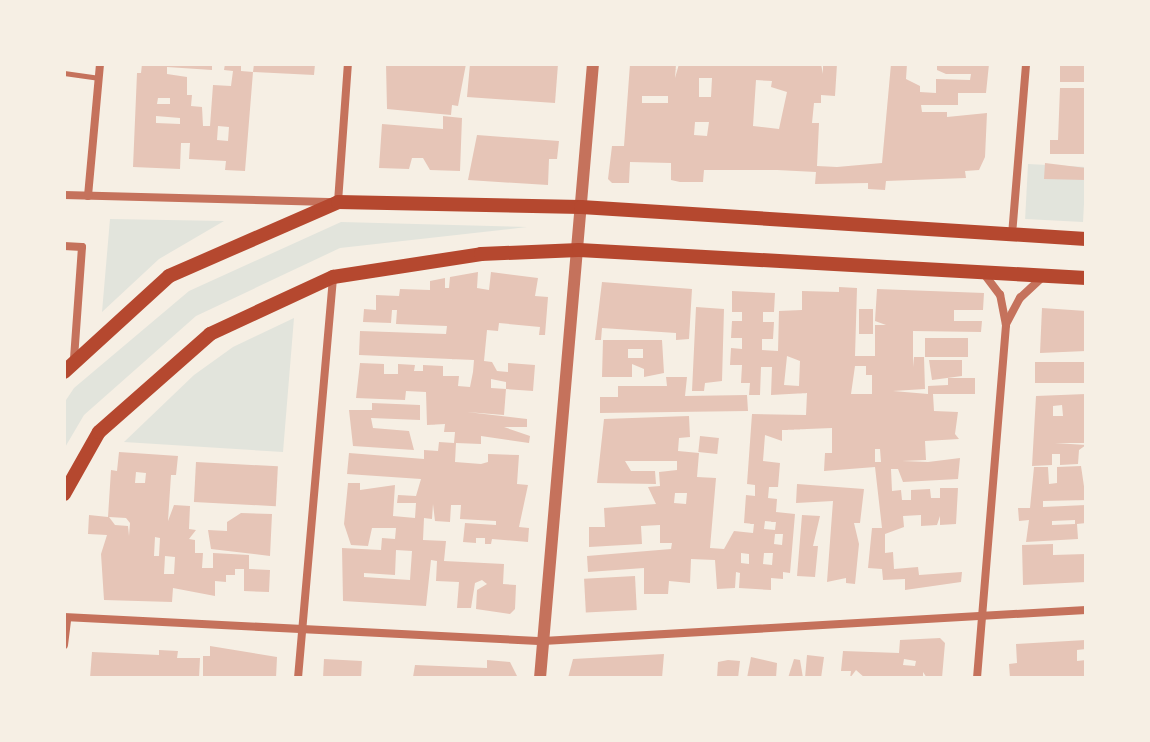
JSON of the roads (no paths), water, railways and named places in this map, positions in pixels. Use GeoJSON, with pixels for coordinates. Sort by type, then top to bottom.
{"type":"FeatureCollection","features":[{"type":"Feature","properties":{"kind":"main road"},"geometry":{"type":"LineString","coordinates":[[64,372],[74,358],[169,276],[338,202],[581,207],[1086,239]]}},
{"type":"Feature","properties":{"kind":"main road"},"geometry":{"type":"LineString","coordinates":[[64,494],[99,432],[210,334],[333,277],[481,254],[579,250],[1086,278]]}},
{"type":"Feature","properties":{"kind":"street"},"geometry":{"type":"LineString","coordinates":[[88,196],[100,64]]}},
{"type":"Feature","properties":{"kind":"street"},"geometry":{"type":"LineString","coordinates":[[64,195],[338,202],[348,64]]}},
{"type":"Feature","properties":{"kind":"street"},"geometry":{"type":"LineString","coordinates":[[540,678],[593,64]]}},
{"type":"Feature","properties":{"kind":"street"},"geometry":{"type":"LineString","coordinates":[[1012,235],[1026,64]]}},
{"type":"Feature","properties":{"kind":"street"},"geometry":{"type":"LineString","coordinates":[[64,246],[82,247],[74,358]]}},
{"type":"Feature","properties":{"kind":"street"},"geometry":{"type":"LineString","coordinates":[[977,678],[1006,325],[1000,295],[983,272]]}},
{"type":"Feature","properties":{"kind":"street"},"geometry":{"type":"LineString","coordinates":[[1006,325],[1020,298],[1044,276]]}},
{"type":"Feature","properties":{"kind":"street"},"geometry":{"type":"LineString","coordinates":[[298,678],[333,277]]}},
{"type":"Feature","properties":{"kind":"street"},"geometry":{"type":"LineString","coordinates":[[64,645],[65,619],[543,641],[1086,610]]}},
{"type":"Feature","properties":{"kind":"lane"},"geometry":{"type":"LineString","coordinates":[[64,73],[99,78]]}}]}
